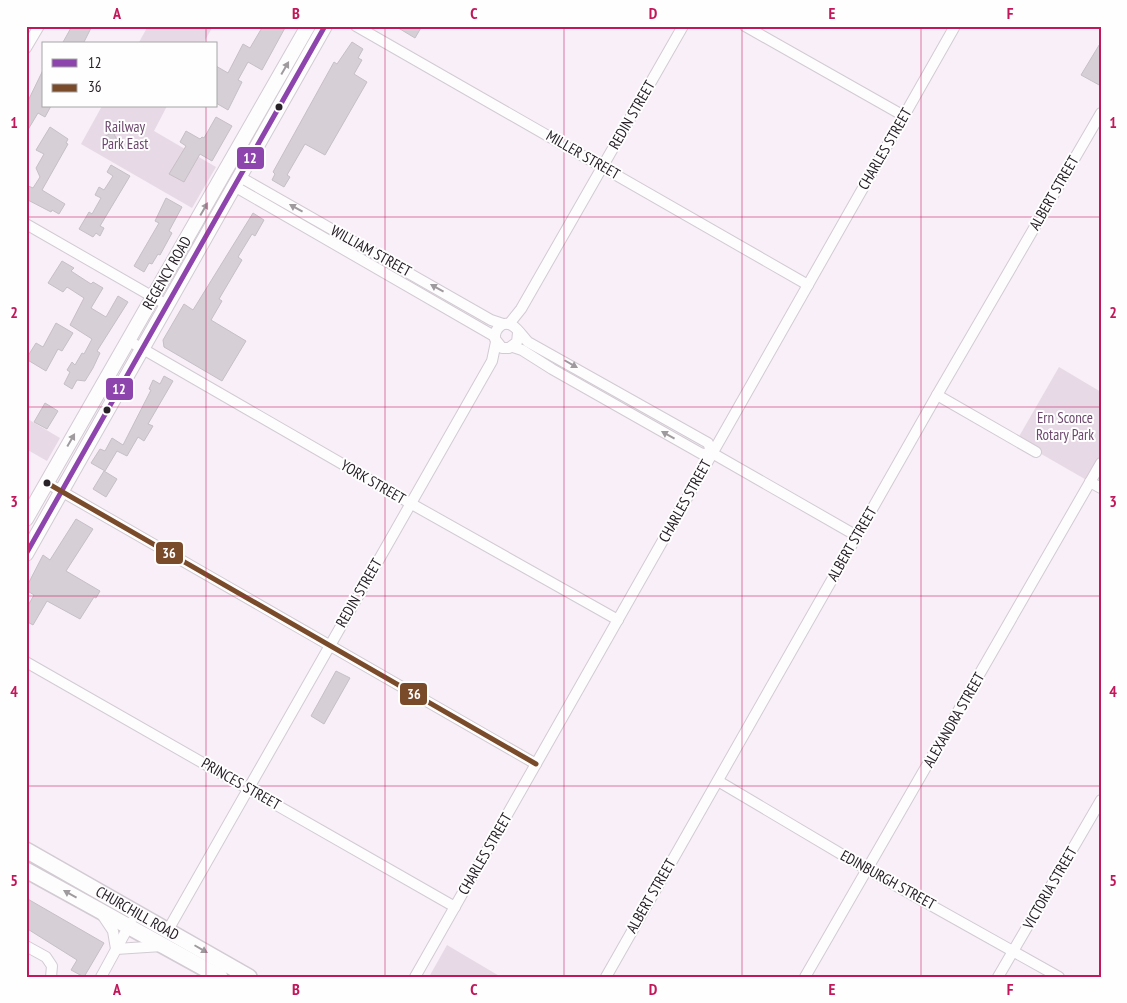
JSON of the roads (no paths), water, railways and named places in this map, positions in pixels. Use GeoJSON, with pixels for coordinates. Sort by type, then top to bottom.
{"type":"FeatureCollection","features":[{"type":"Feature","properties":{"kind":"main road","name":"REGENCY ROAD"},"geometry":{"type":"LineString","coordinates":[[26,519],[308,26]]}},
{"type":"Feature","properties":{"kind":"main road","name":"REGENCY ROAD"},"geometry":{"type":"LineString","coordinates":[[26,554],[325,26]]}},
{"type":"Feature","properties":{"kind":"main road","name":"CHURCHILL ROAD"},"geometry":{"type":"LineString","coordinates":[[26,850],[249,977]]}},
{"type":"Feature","properties":{"kind":"main road","name":"CHURCHILL ROAD"},"geometry":{"type":"LineString","coordinates":[[26,870],[220,977]]}},
{"type":"Feature","properties":{"kind":"street"},"geometry":{"type":"LineString","coordinates":[[26,48],[39,26]]}},
{"type":"Feature","properties":{"kind":"street","name":"MILLER STREET"},"geometry":{"type":"LineString","coordinates":[[356,26],[808,285]]}},
{"type":"Feature","properties":{"kind":"street","name":"REDIN STREET"},"geometry":{"type":"LineString","coordinates":[[168,930],[492,361],[497,329],[512,328],[521,309],[683,26]]}},
{"type":"Feature","properties":{"kind":"street"},"geometry":{"type":"LineString","coordinates":[[745,26],[904,116]]}},
{"type":"Feature","properties":{"kind":"street","name":"CHARLES STREET"},"geometry":{"type":"LineString","coordinates":[[415,977],[956,26]]}},
{"type":"Feature","properties":{"kind":"street","name":"ALBERT STREET"},"geometry":{"type":"LineString","coordinates":[[606,977],[856,536],[1101,113]]}},
{"type":"Feature","properties":{"kind":"street","name":"WILLIAM STREET"},"geometry":{"type":"LineString","coordinates":[[237,182],[491,320],[512,328],[528,342],[708,442],[712,453]]}},
{"type":"Feature","properties":{"kind":"street","name":"WILLIAM STREET"},"geometry":{"type":"LineString","coordinates":[[237,182],[509,348],[522,350],[702,454],[712,453],[856,536]]}},
{"type":"Feature","properties":{"kind":"street"},"geometry":{"type":"LineString","coordinates":[[26,224],[167,305]]}},
{"type":"Feature","properties":{"kind":"street"},"geometry":{"type":"LineString","coordinates":[[509,348],[517,342],[512,328]]}},
{"type":"Feature","properties":{"kind":"street","name":"YORK STREET"},"geometry":{"type":"LineString","coordinates":[[129,341],[618,620]]}},
{"type":"Feature","properties":{"kind":"street","name":"REDIN STREET"},"geometry":{"type":"LineString","coordinates":[[492,361],[509,348]]}},
{"type":"Feature","properties":{"kind":"street"},"geometry":{"type":"LineString","coordinates":[[937,395],[1036,452]]}},
{"type":"Feature","properties":{"kind":"street","name":"ALEXANDRA STREET"},"geometry":{"type":"LineString","coordinates":[[805,977],[1101,463]]}},
{"type":"Feature","properties":{"kind":"street"},"geometry":{"type":"LineString","coordinates":[[1090,482],[1101,488]]}},
{"type":"Feature","properties":{"kind":"street"},"geometry":{"type":"LineString","coordinates":[[47,483],[536,764]]}},
{"type":"Feature","properties":{"kind":"street","name":"PRINCES STREET"},"geometry":{"type":"LineString","coordinates":[[26,662],[455,907]]}},
{"type":"Feature","properties":{"kind":"street","name":"EDINBURGH STREET"},"geometry":{"type":"LineString","coordinates":[[718,781],[868,870],[1014,950],[1059,977]]}},
{"type":"Feature","properties":{"kind":"street","name":"VICTORIA STREET"},"geometry":{"type":"LineString","coordinates":[[998,977],[1101,800]]}},
{"type":"Feature","properties":{"kind":"street"},"geometry":{"type":"LineString","coordinates":[[100,910],[112,931],[116,949]]}},
{"type":"Feature","properties":{"kind":"street"},"geometry":{"type":"LineString","coordinates":[[101,977],[137,912]]}},
{"type":"Feature","properties":{"kind":"street"},"geometry":{"type":"LineString","coordinates":[[26,946],[46,957],[52,966],[50,977]]}},
{"type":"Feature","properties":{"kind":"street"},"geometry":{"type":"LineString","coordinates":[[116,949],[133,946],[166,946]]}},
{"type":"Feature","properties":{"kind":"park label","name":"Railway Park East"},"geometry":{"type":"Point","coordinates":[125,136]}},
{"type":"Feature","properties":{"kind":"park label","name":"Ern Sconce Rotary Park"},"geometry":{"type":"Point","coordinates":[1065,426]}}]}
